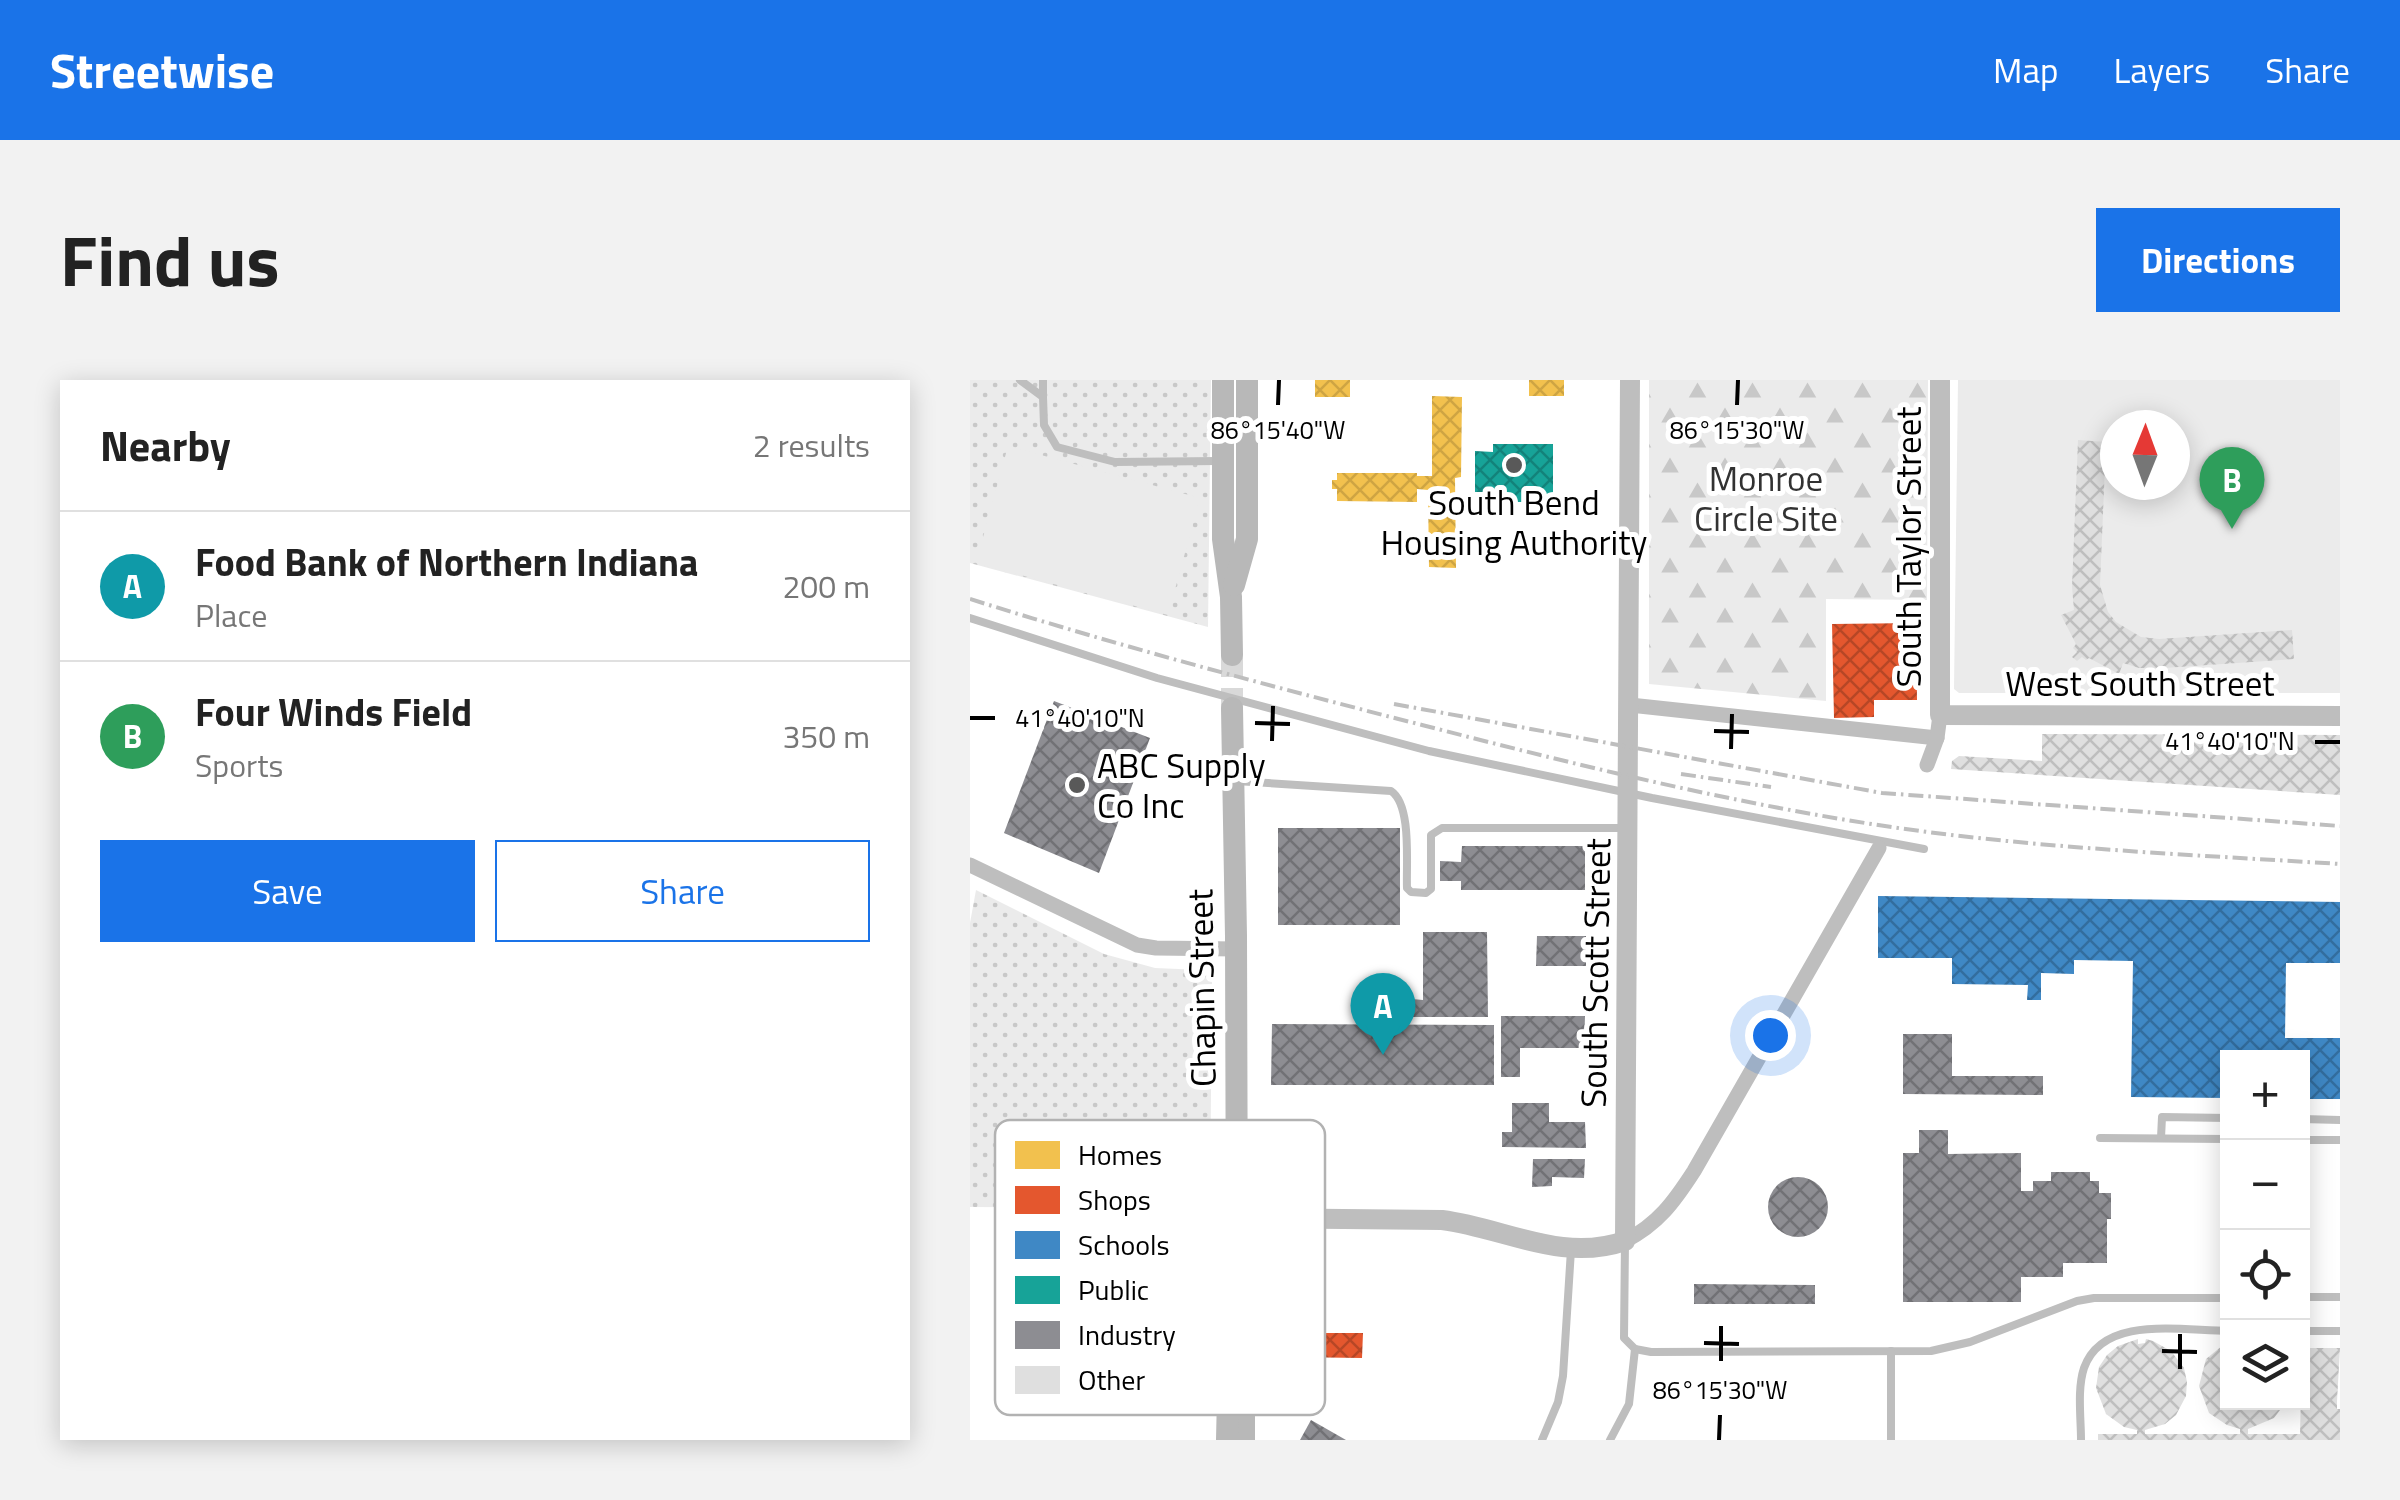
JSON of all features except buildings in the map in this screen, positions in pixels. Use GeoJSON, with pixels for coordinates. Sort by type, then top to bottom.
{"type":"FeatureCollection","features":[{"type":"Feature","properties":{"kind":"main road"},"geometry":{"type":"LineString","coordinates":[[1223,380],[1224,539],[1232,654]]}},
{"type":"Feature","properties":{"kind":"main road"},"geometry":{"type":"LineString","coordinates":[[1231,597],[1247,539],[1247,380]]}},
{"type":"Feature","properties":{"kind":"main road","name":"Chapin Street"},"geometry":{"type":"LineString","coordinates":[[1232,708],[1237,1120]]}},
{"type":"Feature","properties":{"kind":"main road","name":"Chapin Street"},"geometry":{"type":"LineString","coordinates":[[1226,1440],[1228,1415]]}},
{"type":"Feature","properties":{"kind":"main road","name":"Chapin Street"},"geometry":{"type":"LineString","coordinates":[[1242,1415],[1244,1440]]}},
{"type":"Feature","properties":{"kind":"street","name":"South Scott Street"},"geometry":{"type":"LineString","coordinates":[[1625,1241],[1630,380]]}},
{"type":"Feature","properties":{"kind":"street","name":"South Taylor Street"},"geometry":{"type":"LineString","coordinates":[[1940,380],[1940,715]]}},
{"type":"Feature","properties":{"kind":"street"},"geometry":{"type":"LineString","coordinates":[[1630,706],[1938,738]]}},
{"type":"Feature","properties":{"kind":"street"},"geometry":{"type":"LineString","coordinates":[[1927,765],[1938,738],[1940,715]]}},
{"type":"Feature","properties":{"kind":"street","name":"West South Street"},"geometry":{"type":"LineString","coordinates":[[1940,715],[2340,716]]}},
{"type":"Feature","properties":{"kind":"street"},"geometry":{"type":"LineString","coordinates":[[1325,1219],[1468,1223],[1571,1250],[1607,1248],[1650,1228],[1694,1172],[1879,848]]}},
{"type":"Feature","properties":{"kind":"street"},"geometry":{"type":"LineString","coordinates":[[970,864],[1137,944],[1156,948],[1236,949]]}},
{"type":"Feature","properties":{"kind":"lane"},"geometry":{"type":"LineString","coordinates":[[1020,380],[1043,397]]}},
{"type":"Feature","properties":{"kind":"lane"},"geometry":{"type":"LineString","coordinates":[[1043,380],[1048,437],[1057,447],[1078,455],[1115,462],[1222,461],[1248,456]]}},
{"type":"Feature","properties":{"kind":"lane"},"geometry":{"type":"LineString","coordinates":[[970,618],[1208,692],[1429,751],[1924,849]]}},
{"type":"Feature","properties":{"kind":"lane"},"geometry":{"type":"LineString","coordinates":[[1232,781],[1391,791],[1399,796],[1404,812],[1407,888],[1411,892],[1426,893],[1430,889],[1431,835],[1442,828],[1629,828]]}},
{"type":"Feature","properties":{"kind":"lane"},"geometry":{"type":"LineString","coordinates":[[2161,1138],[2162,1117],[2220,1118]]}},
{"type":"Feature","properties":{"kind":"lane"},"geometry":{"type":"LineString","coordinates":[[2310,1119],[2340,1120]]}},
{"type":"Feature","properties":{"kind":"lane"},"geometry":{"type":"LineString","coordinates":[[2100,1138],[2220,1139]]}},
{"type":"Feature","properties":{"kind":"lane"},"geometry":{"type":"LineString","coordinates":[[2310,1140],[2340,1140]]}},
{"type":"Feature","properties":{"kind":"lane"},"geometry":{"type":"LineString","coordinates":[[1625,1241],[1624,1338],[1634,1349],[1651,1352],[1931,1350],[1970,1342],[2056,1308],[2094,1298],[2220,1298]]}},
{"type":"Feature","properties":{"kind":"lane"},"geometry":{"type":"LineString","coordinates":[[1542,1440],[1558,1402],[1563,1376],[1571,1250]]}},
{"type":"Feature","properties":{"kind":"lane"},"geometry":{"type":"LineString","coordinates":[[2310,1298],[2340,1297]]}},
{"type":"Feature","properties":{"kind":"lane"},"geometry":{"type":"LineString","coordinates":[[2081,1440],[2082,1379],[2085,1366],[2102,1342],[2134,1331],[2220,1331]]}},
{"type":"Feature","properties":{"kind":"lane"},"geometry":{"type":"LineString","coordinates":[[2310,1331],[2340,1331]]}},
{"type":"Feature","properties":{"kind":"lane"},"geometry":{"type":"LineString","coordinates":[[1610,1440],[1629,1404],[1634,1349]]}},
{"type":"Feature","properties":{"kind":"lane"},"geometry":{"type":"LineString","coordinates":[[1891,1351],[1891,1440]]}},
{"type":"Feature","properties":{"kind":"green space"},"geometry":{"type":"Polygon","coordinates":[[[970,380],[1211,380],[1208,627],[970,563],[970,380]]]}},
{"type":"Feature","properties":{"kind":"green space","name":"Monroe Circle Site"},"geometry":{"type":"Polygon","coordinates":[[[1649,380],[1928,380],[1927,600],[1826,599],[1826,701],[1649,684],[1649,380]]]}},
{"type":"Feature","properties":{"kind":"green space"},"geometry":{"type":"Polygon","coordinates":[[[1958,380],[2340,380],[2340,693],[1959,693],[1954,689],[1958,380]]]}},
{"type":"Feature","properties":{"kind":"green space"},"geometry":{"type":"Polygon","coordinates":[[[1008,446],[1200,498],[1168,615],[976,563],[1008,446]]]}},
{"type":"Feature","properties":{"kind":"green space"},"geometry":{"type":"Polygon","coordinates":[[[976,890],[1104,954],[1155,968],[1202,970],[1212,979],[1211,1120],[995,1120],[995,1207],[970,1207],[970,923],[976,890]]]}},
{"type":"Feature","properties":{"kind":"tunnel"},"geometry":{"type":"LineString","coordinates":[[1232,655],[1232,708]]}},
{"type":"Feature","properties":{"kind":"railway"},"geometry":{"type":"LineString","coordinates":[[970,599],[1365,710],[1753,803],[1983,839],[2340,864]]}},
{"type":"Feature","properties":{"kind":"railway"},"geometry":{"type":"LineString","coordinates":[[1394,704],[1882,793],[2340,826]]}},
{"type":"Feature","properties":{"kind":"railway"},"geometry":{"type":"LineString","coordinates":[[1681,774],[1771,787]]}},
{"type":"Feature","properties":{"kind":"place","name":"South Bend Housing Authority"},"geometry":{"type":"Point","coordinates":[1514,465]}},
{"type":"Feature","properties":{"kind":"place","name":"Four Winds Field"},"geometry":{"type":"Point","coordinates":[2232,529]}},
{"type":"Feature","properties":{"kind":"place","name":"ABC Supply Co Inc"},"geometry":{"type":"Point","coordinates":[1077,785]}},
{"type":"Feature","properties":{"kind":"place","name":"Food Bank of Northern Indiana"},"geometry":{"type":"Point","coordinates":[1383,1055]}}]}
